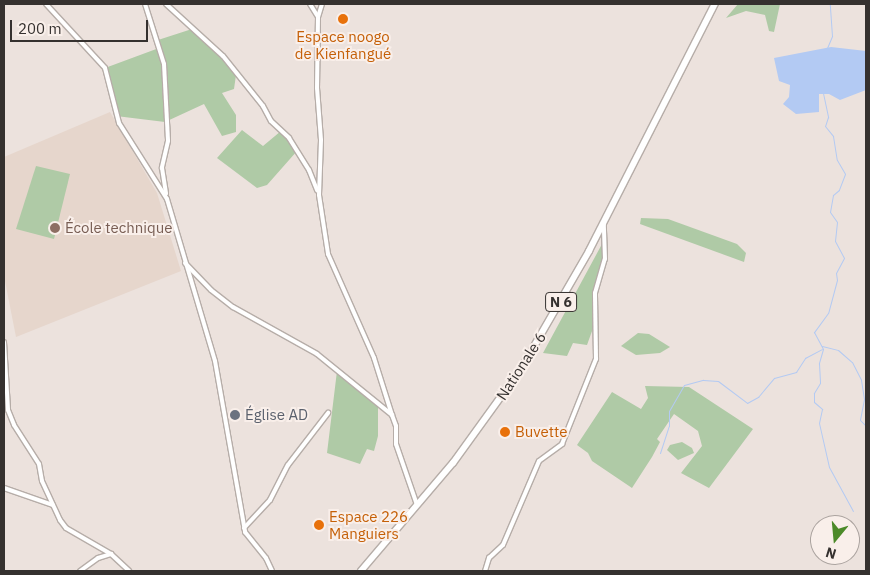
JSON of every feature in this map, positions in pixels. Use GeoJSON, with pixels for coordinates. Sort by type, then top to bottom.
{"type":"FeatureCollection","features":[{"type":"Feature","properties":{"kind":"main road","name":"Nationale 6"},"geometry":{"type":"LineString","coordinates":[[362,571],[418,507],[470,442],[521,369],[605,219],[715,4]]}},
{"type":"Feature","properties":{"kind":"street"},"geometry":{"type":"LineString","coordinates":[[46,4],[105,68],[118,124],[167,199]]}},
{"type":"Feature","properties":{"kind":"street"},"geometry":{"type":"LineString","coordinates":[[145,4],[164,64],[168,141],[162,168],[167,199],[183,262],[214,361],[234,482],[244,528],[272,571]]}},
{"type":"Feature","properties":{"kind":"street"},"geometry":{"type":"LineString","coordinates":[[166,4],[217,49],[263,106],[271,121],[289,138],[309,170],[319,195]]}},
{"type":"Feature","properties":{"kind":"street"},"geometry":{"type":"LineString","coordinates":[[310,4],[318,17]]}},
{"type":"Feature","properties":{"kind":"street"},"geometry":{"type":"LineString","coordinates":[[322,4],[318,17],[317,109],[321,140],[319,195],[328,254],[374,358],[396,426],[396,444],[418,507]]}},
{"type":"Feature","properties":{"kind":"street"},"geometry":{"type":"LineString","coordinates":[[484,571],[489,558],[503,544],[538,461],[562,444],[574,419],[596,358],[595,293],[605,260],[602,244],[605,219]]}},
{"type":"Feature","properties":{"kind":"street"},"geometry":{"type":"LineString","coordinates":[[183,262],[211,290],[233,307],[317,354],[392,415]]}},
{"type":"Feature","properties":{"kind":"street"},"geometry":{"type":"LineString","coordinates":[[4,342],[8,410],[14,425],[39,464],[53,505],[66,528],[111,554],[129,571]]}},
{"type":"Feature","properties":{"kind":"street"},"geometry":{"type":"LineString","coordinates":[[244,528],[270,500],[288,465],[328,413]]}},
{"type":"Feature","properties":{"kind":"street"},"geometry":{"type":"LineString","coordinates":[[4,488],[53,505]]}},
{"type":"Feature","properties":{"kind":"street"},"geometry":{"type":"LineString","coordinates":[[80,571],[98,558],[111,554]]}},
{"type":"Feature","properties":{"kind":"shaded area"},"geometry":{"type":"Polygon","coordinates":[[[110,112],[157,193],[181,271],[16,337],[4,276],[4,157],[110,112]]]}},
{"type":"Feature","properties":{"kind":"green space"},"geometry":{"type":"Polygon","coordinates":[[[738,4],[780,4],[774,32],[769,31],[765,15],[746,11],[726,18],[738,4]]]}},
{"type":"Feature","properties":{"kind":"green space"},"geometry":{"type":"Polygon","coordinates":[[[192,29],[223,56],[236,75],[234,89],[222,93],[236,115],[236,132],[222,136],[204,104],[165,122],[116,116],[105,68],[159,48],[158,40],[192,29]]]}},
{"type":"Feature","properties":{"kind":"green space"},"geometry":{"type":"Polygon","coordinates":[[[242,130],[263,146],[281,131],[297,151],[267,185],[257,188],[217,158],[242,130]]]}},
{"type":"Feature","properties":{"kind":"green space"},"geometry":{"type":"Polygon","coordinates":[[[36,166],[70,174],[54,239],[16,229],[36,166]]]}},
{"type":"Feature","properties":{"kind":"green space"},"geometry":{"type":"Polygon","coordinates":[[[641,218],[668,219],[737,244],[746,253],[744,262],[640,224],[641,218]]]}},
{"type":"Feature","properties":{"kind":"green space"},"geometry":{"type":"Polygon","coordinates":[[[602,244],[605,259],[595,293],[596,320],[587,345],[573,343],[567,356],[543,353],[602,244]]]}},
{"type":"Feature","properties":{"kind":"green space"},"geometry":{"type":"Polygon","coordinates":[[[638,333],[649,334],[670,347],[660,353],[636,355],[621,346],[638,333]]]}},
{"type":"Feature","properties":{"kind":"green space"},"geometry":{"type":"Polygon","coordinates":[[[337,371],[378,402],[378,436],[374,451],[367,449],[360,464],[327,453],[337,371]]]}},
{"type":"Feature","properties":{"kind":"green space"},"geometry":{"type":"Polygon","coordinates":[[[645,386],[689,387],[753,429],[709,488],[681,473],[702,446],[698,431],[674,414],[657,439],[660,442],[632,488],[592,461],[588,453],[577,445],[612,392],[641,409],[648,398],[645,386]]]}},
{"type":"Feature","properties":{"kind":"green space"},"geometry":{"type":"Polygon","coordinates":[[[682,442],[692,448],[694,453],[678,460],[667,450],[670,445],[682,442]]]}},
{"type":"Feature","properties":{"kind":"water"},"geometry":{"type":"Polygon","coordinates":[[[831,47],[866,51],[866,90],[840,100],[829,94],[819,94],[819,112],[796,114],[783,104],[789,97],[790,85],[779,81],[774,58],[831,47]]]}},
{"type":"Feature","properties":{"kind":"waterway"},"geometry":{"type":"LineString","coordinates":[[827,48],[832,36],[830,4]]}},
{"type":"Feature","properties":{"kind":"waterway"},"geometry":{"type":"LineString","coordinates":[[823,93],[828,117],[825,126],[833,136],[837,160],[845,174],[839,190],[833,195],[830,212],[837,222],[835,241],[844,258],[836,273],[837,280],[828,313],[814,332],[823,349],[819,363],[820,383],[814,393],[814,402],[822,409],[819,423],[829,467],[853,511]]}},
{"type":"Feature","properties":{"kind":"waterway"},"geometry":{"type":"LineString","coordinates":[[822,346],[838,350],[852,362],[861,380],[864,399],[860,420],[866,426]]}},
{"type":"Feature","properties":{"kind":"waterway"},"geometry":{"type":"LineString","coordinates":[[660,453],[669,426],[669,411],[684,385],[703,380],[718,381],[747,403],[758,397],[774,378],[796,372],[805,358],[822,349]]}},
{"type":"Feature","properties":{"kind":"place","name":"Espace noogo de Kienfangué"},"geometry":{"type":"Point","coordinates":[343,19]}},
{"type":"Feature","properties":{"kind":"place","name":"École technique"},"geometry":{"type":"Point","coordinates":[55,228]}},
{"type":"Feature","properties":{"kind":"place","name":"Église AD"},"geometry":{"type":"Point","coordinates":[235,415]}},
{"type":"Feature","properties":{"kind":"place","name":"Buvette"},"geometry":{"type":"Point","coordinates":[505,432]}},
{"type":"Feature","properties":{"kind":"place","name":"Espace 226 Manguiers"},"geometry":{"type":"Point","coordinates":[319,525]}}]}
